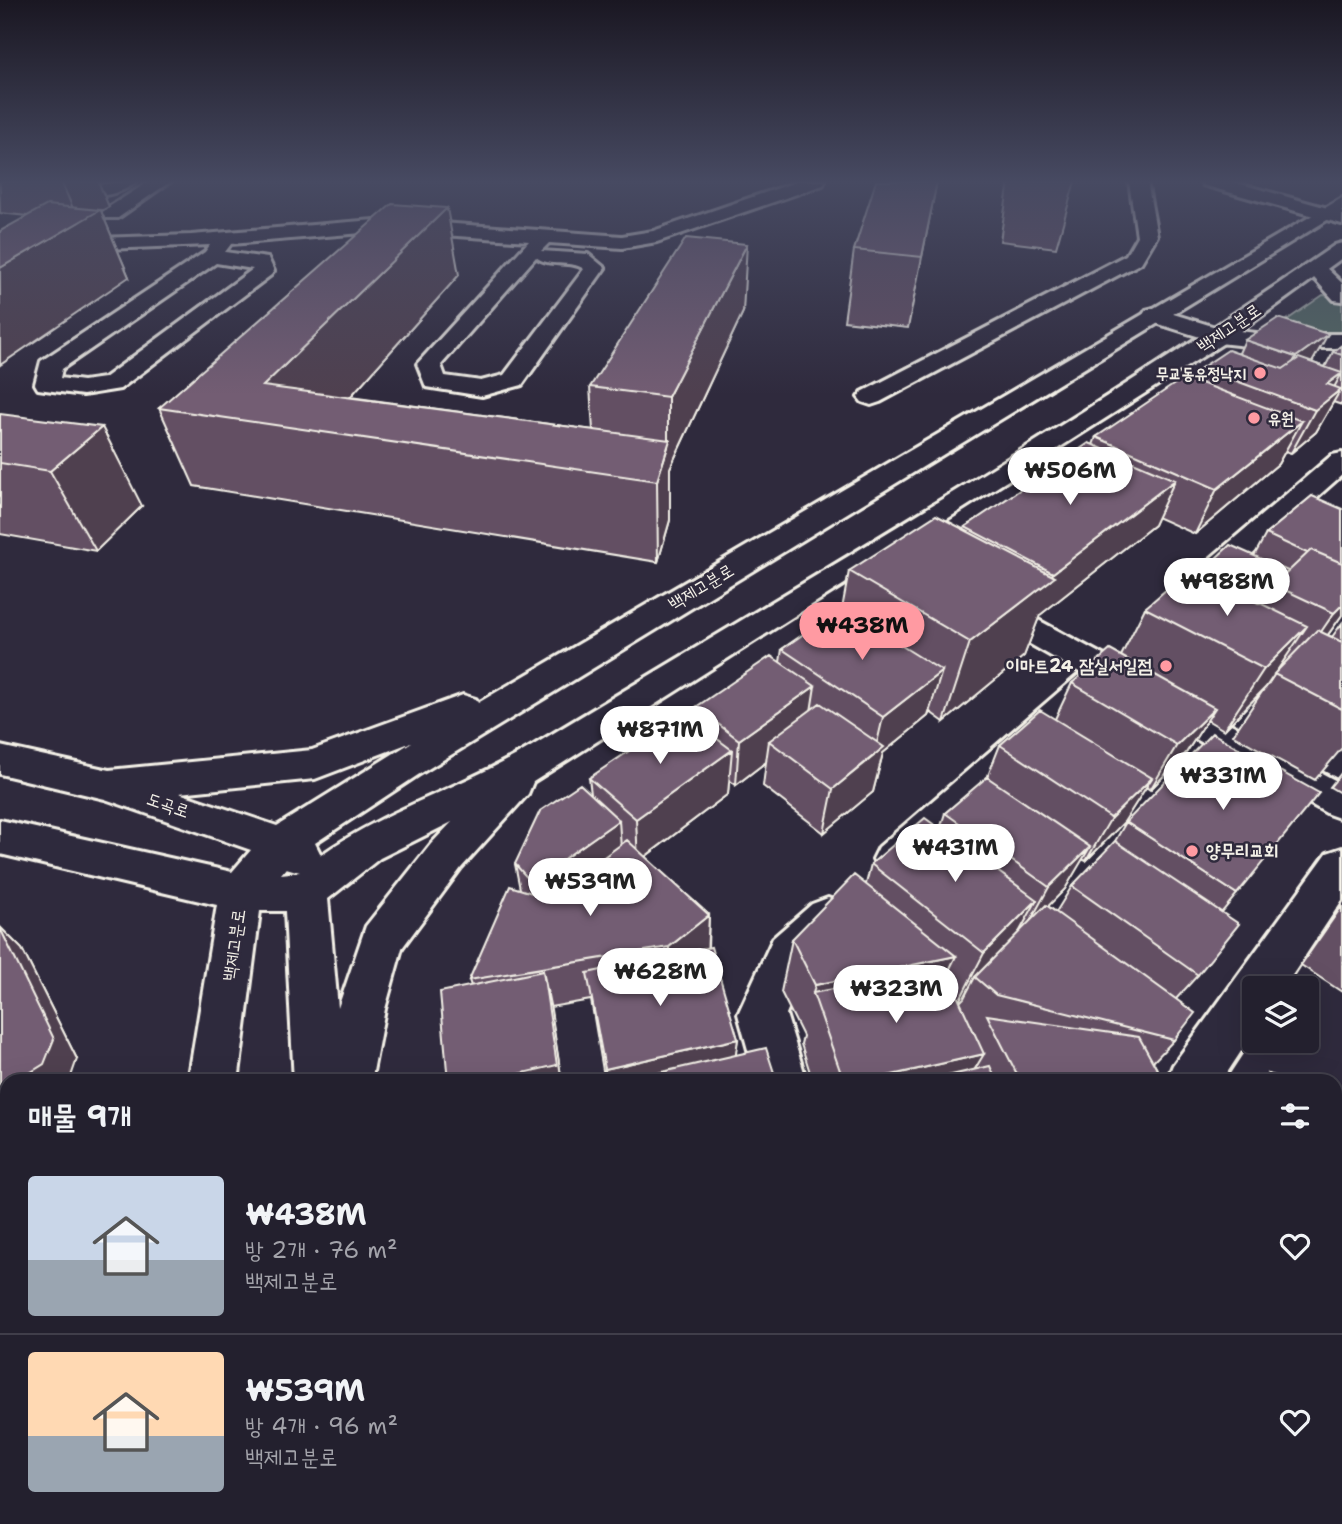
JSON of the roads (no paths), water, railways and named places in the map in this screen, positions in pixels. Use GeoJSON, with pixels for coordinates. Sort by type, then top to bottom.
{"type":"FeatureCollection","features":[{"type":"Feature","properties":{"kind":"main road"},"geometry":{"type":"LineString","coordinates":[[212,252],[50,366],[47,384],[83,388],[111,383],[264,271],[261,262],[233,252]]}},
{"type":"Feature","properties":{"kind":"main road"},"geometry":{"type":"LineString","coordinates":[[530,252],[429,364],[435,382],[482,389],[513,380],[595,268],[581,258],[559,252]]}},
{"type":"Feature","properties":{"kind":"main road"},"geometry":{"type":"LineString","coordinates":[[871,397],[1134,260],[1138,252]]}},
{"type":"Feature","properties":{"kind":"main road","name":"백제고분로"},"geometry":{"type":"LineString","coordinates":[[215,1074],[241,892],[281,844],[404,765],[1154,315],[1265,252]]}},
{"type":"Feature","properties":{"kind":"main road","name":"백제고분로"},"geometry":{"type":"LineString","coordinates":[[317,882],[365,846],[528,767],[1219,336],[1338,252]]}},
{"type":"Feature","properties":{"kind":"main road"},"geometry":{"type":"LineString","coordinates":[[1315,268],[1342,295]]}},
{"type":"Feature","properties":{"kind":"main road"},"geometry":{"type":"LineString","coordinates":[[1154,315],[1219,336],[1265,341],[1342,341]]}},
{"type":"Feature","properties":{"kind":"main road"},"geometry":{"type":"LineString","coordinates":[[1175,608],[1232,580],[1342,461]]}},
{"type":"Feature","properties":{"kind":"main road"},"geometry":{"type":"LineString","coordinates":[[882,548],[911,564]]}},
{"type":"Feature","properties":{"kind":"main road"},"geometry":{"type":"LineString","coordinates":[[967,595],[1342,803]]}},
{"type":"Feature","properties":{"kind":"main road"},"geometry":{"type":"LineString","coordinates":[[780,1074],[762,1014],[789,952],[1135,644]]}},
{"type":"Feature","properties":{"kind":"main road"},"geometry":{"type":"LineString","coordinates":[[108,785],[316,764],[569,666]]}},
{"type":"Feature","properties":{"kind":"main road","name":"도곡로"},"geometry":{"type":"LineString","coordinates":[[0,760],[108,785],[281,844],[317,882]]}},
{"type":"Feature","properties":{"kind":"main road"},"geometry":{"type":"LineString","coordinates":[[348,1074],[361,1009],[382,940],[446,856],[528,767]]}},
{"type":"Feature","properties":{"kind":"main road"},"geometry":{"type":"LineString","coordinates":[[0,837],[241,892],[317,882],[319,1074]]}},
{"type":"Feature","properties":{"kind":"main road"},"geometry":{"type":"LineString","coordinates":[[1265,976],[1342,865]]}},
{"type":"Feature","properties":{"kind":"main road"},"geometry":{"type":"LineString","coordinates":[[1197,1074],[1242,1009]]}},
{"type":"Feature","properties":{"kind":"place","name":"무교동유정낙지"},"geometry":{"type":"Point","coordinates":[1260,373]}},
{"type":"Feature","properties":{"kind":"place","name":"유원"},"geometry":{"type":"Point","coordinates":[1254,418]}},
{"type":"Feature","properties":{"kind":"place","name":"이마트24 잠실서일점"},"geometry":{"type":"Point","coordinates":[1166,666]}},
{"type":"Feature","properties":{"kind":"place","name":"양무리교회"},"geometry":{"type":"Point","coordinates":[1192,851]}}]}
